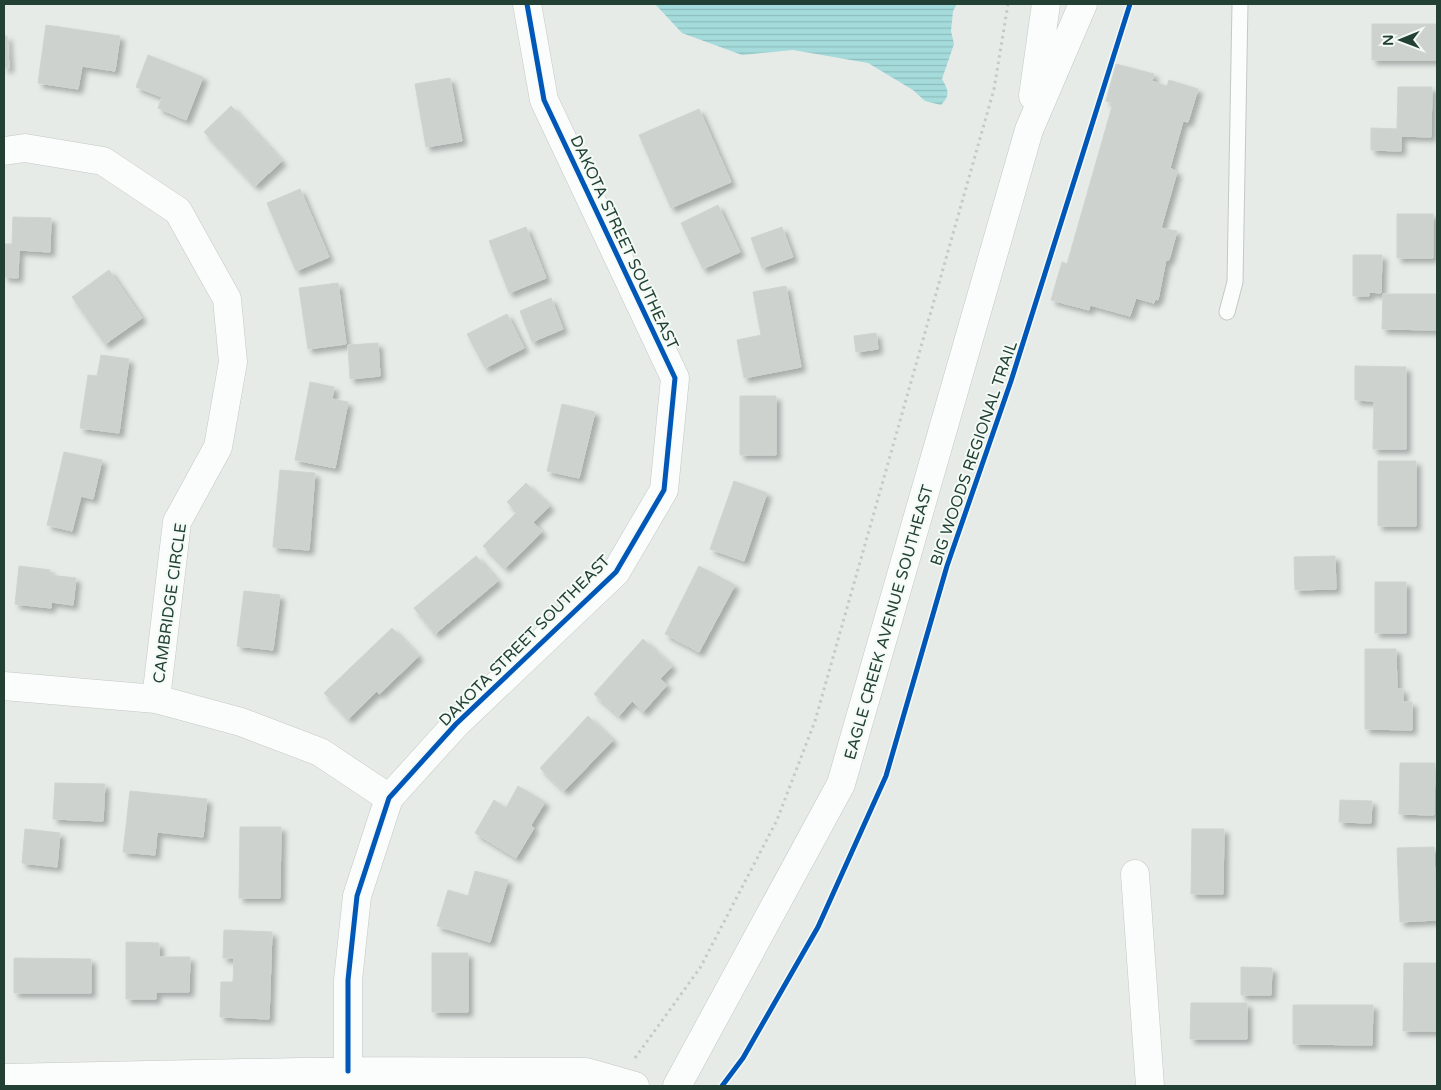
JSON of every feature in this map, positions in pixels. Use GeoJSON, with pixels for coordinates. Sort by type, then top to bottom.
{"type":"FeatureCollection","features":[{"type":"Feature","properties":{"kind":"street","name":"DAKOTA STREET SOUTHEAST"},"geometry":{"type":"LineString","coordinates":[[348,1071],[348,980],[357,896],[389,798],[456,724],[616,572],[664,490],[675,378],[544,100],[527,4]]}},
{"type":"Feature","properties":{"kind":"street","name":"EAGLE CREEK AVENUE SOUTHEAST"},"geometry":{"type":"LineString","coordinates":[[1029,130],[1046,4]]}},
{"type":"Feature","properties":{"kind":"street","name":"EAGLE CREEK AVENUE SOUTHEAST"},"geometry":{"type":"LineString","coordinates":[[677,1086],[841,784],[1029,130],[1083,4]]}},
{"type":"Feature","properties":{"kind":"street","name":"CAMBRIDGE CIRCLE"},"geometry":{"type":"LineString","coordinates":[[4,151],[25,148],[103,161],[178,212],[227,299],[233,362],[218,447],[177,522],[156,699]]}},
{"type":"Feature","properties":{"kind":"street"},"geometry":{"type":"LineString","coordinates":[[4,686],[156,699],[241,722],[320,752],[389,798]]}},
{"type":"Feature","properties":{"kind":"street"},"geometry":{"type":"LineString","coordinates":[[1135,874],[1150,1086]]}},
{"type":"Feature","properties":{"kind":"street"},"geometry":{"type":"LineString","coordinates":[[4,1078],[348,1071],[586,1072],[627,1084]]}},
{"type":"Feature","properties":{"kind":"lane"},"geometry":{"type":"LineString","coordinates":[[1226,312],[1235,282],[1240,4]]}},
{"type":"Feature","properties":{"kind":"path"},"geometry":{"type":"LineString","coordinates":[[627,1084],[700,968],[777,820],[815,721],[994,89],[1008,4]]}},
{"type":"Feature","properties":{"kind":"water"},"geometry":{"type":"Polygon","coordinates":[[[655,4],[957,4],[953,11],[951,31],[954,44],[942,79],[947,89],[947,95],[941,105],[925,101],[913,90],[868,63],[793,50],[742,55],[682,33],[655,4]]]}},
{"type":"Feature","properties":{"kind":"building"},"geometry":{"type":"Polygon","coordinates":[[[1372,24],[1437,24],[1437,60],[1372,60],[1372,24]]]}},
{"type":"Feature","properties":{"kind":"building"},"geometry":{"type":"Polygon","coordinates":[[[46,25],[120,36],[115,71],[82,66],[78,89],[38,83],[46,25]]]}},
{"type":"Feature","properties":{"kind":"building"},"geometry":{"type":"Polygon","coordinates":[[[4,36],[7,36],[9,68],[4,68],[4,36]]]}},
{"type":"Feature","properties":{"kind":"building"},"geometry":{"type":"Polygon","coordinates":[[[148,55],[203,77],[186,120],[158,108],[162,97],[136,87],[148,55]]]}},
{"type":"Feature","properties":{"kind":"building"},"geometry":{"type":"Polygon","coordinates":[[[1116,64],[1154,74],[1152,81],[1167,86],[1169,80],[1198,89],[1188,122],[1183,121],[1170,168],[1177,172],[1161,228],[1177,231],[1169,260],[1166,260],[1158,300],[1155,299],[1154,303],[1136,298],[1130,316],[1090,305],[1089,310],[1051,300],[1062,262],[1067,264],[1113,103],[1106,101],[1116,64]]]}},
{"type":"Feature","properties":{"kind":"building"},"geometry":{"type":"Polygon","coordinates":[[[450,78],[462,141],[426,147],[415,84],[450,78]]]}},
{"type":"Feature","properties":{"kind":"building"},"geometry":{"type":"Polygon","coordinates":[[[1398,87],[1432,87],[1431,137],[1401,136],[1401,151],[1371,150],[1371,128],[1397,129],[1398,87]]]}},
{"type":"Feature","properties":{"kind":"building"},"geometry":{"type":"Polygon","coordinates":[[[231,106],[282,161],[255,186],[204,132],[231,106]]]}},
{"type":"Feature","properties":{"kind":"building"},"geometry":{"type":"Polygon","coordinates":[[[699,109],[731,182],[671,208],[639,135],[699,109]]]}},
{"type":"Feature","properties":{"kind":"building"},"geometry":{"type":"Polygon","coordinates":[[[300,189],[329,257],[296,271],[267,203],[300,189]]]}},
{"type":"Feature","properties":{"kind":"building"},"geometry":{"type":"Polygon","coordinates":[[[718,205],[740,252],[703,269],[681,223],[718,205]]]}},
{"type":"Feature","properties":{"kind":"building"},"geometry":{"type":"Polygon","coordinates":[[[1397,214],[1433,214],[1433,258],[1397,258],[1397,214]]]}},
{"type":"Feature","properties":{"kind":"building"},"geometry":{"type":"Polygon","coordinates":[[[13,217],[51,218],[50,252],[19,250],[18,278],[4,277],[4,244],[12,244],[13,217]]]}},
{"type":"Feature","properties":{"kind":"building"},"geometry":{"type":"Polygon","coordinates":[[[526,227],[546,278],[509,293],[489,241],[526,227]]]}},
{"type":"Feature","properties":{"kind":"building"},"geometry":{"type":"Polygon","coordinates":[[[782,227],[793,257],[762,268],[751,238],[782,227]]]}},
{"type":"Feature","properties":{"kind":"building"},"geometry":{"type":"Polygon","coordinates":[[[1353,255],[1382,255],[1381,293],[1369,292],[1369,296],[1353,296],[1353,255]]]}},
{"type":"Feature","properties":{"kind":"building"},"geometry":{"type":"Polygon","coordinates":[[[109,270],[142,318],[105,344],[72,297],[109,270]]]}},
{"type":"Feature","properties":{"kind":"building"},"geometry":{"type":"Polygon","coordinates":[[[338,283],[346,344],[308,349],[299,288],[338,283]]]}},
{"type":"Feature","properties":{"kind":"building"},"geometry":{"type":"Polygon","coordinates":[[[786,286],[801,367],[744,378],[737,340],[761,335],[753,292],[786,286]]]}},
{"type":"Feature","properties":{"kind":"building"},"geometry":{"type":"Polygon","coordinates":[[[1383,294],[1437,294],[1437,330],[1382,329],[1383,294]]]}},
{"type":"Feature","properties":{"kind":"building"},"geometry":{"type":"Polygon","coordinates":[[[551,298],[563,329],[532,342],[520,311],[551,298]]]}},
{"type":"Feature","properties":{"kind":"building"},"geometry":{"type":"Polygon","coordinates":[[[507,314],[524,348],[485,368],[467,334],[507,314]]]}},
{"type":"Feature","properties":{"kind":"building"},"geometry":{"type":"Polygon","coordinates":[[[876,333],[878,349],[856,352],[854,336],[876,333]]]}},
{"type":"Feature","properties":{"kind":"building"},"geometry":{"type":"Polygon","coordinates":[[[378,343],[380,376],[350,379],[348,345],[378,343]]]}},
{"type":"Feature","properties":{"kind":"building"},"geometry":{"type":"Polygon","coordinates":[[[101,355],[129,359],[119,433],[80,428],[88,375],[97,376],[101,355]]]}},
{"type":"Feature","properties":{"kind":"building"},"geometry":{"type":"Polygon","coordinates":[[[1355,366],[1406,367],[1406,449],[1373,449],[1374,401],[1355,400],[1355,366]]]}},
{"type":"Feature","properties":{"kind":"building"},"geometry":{"type":"Polygon","coordinates":[[[310,382],[334,387],[332,399],[348,402],[335,468],[295,460],[310,382]]]}},
{"type":"Feature","properties":{"kind":"building"},"geometry":{"type":"Polygon","coordinates":[[[740,396],[776,396],[776,455],[740,455],[740,396]]]}},
{"type":"Feature","properties":{"kind":"building"},"geometry":{"type":"Polygon","coordinates":[[[562,404],[595,412],[579,478],[547,471],[562,404]]]}},
{"type":"Feature","properties":{"kind":"building"},"geometry":{"type":"Polygon","coordinates":[[[64,452],[102,460],[93,499],[81,496],[72,531],[47,525],[64,452]]]}},
{"type":"Feature","properties":{"kind":"building"},"geometry":{"type":"Polygon","coordinates":[[[1378,461],[1416,461],[1416,526],[1378,526],[1378,461]]]}},
{"type":"Feature","properties":{"kind":"building"},"geometry":{"type":"Polygon","coordinates":[[[280,470],[315,473],[309,550],[273,547],[280,470]]]}},
{"type":"Feature","properties":{"kind":"building"},"geometry":{"type":"Polygon","coordinates":[[[734,481],[767,493],[744,561],[710,549],[734,481]]]}},
{"type":"Feature","properties":{"kind":"building"},"geometry":{"type":"Polygon","coordinates":[[[526,483],[550,506],[533,522],[542,532],[505,568],[483,546],[517,512],[507,502],[526,483]]]}},
{"type":"Feature","properties":{"kind":"building"},"geometry":{"type":"Polygon","coordinates":[[[476,556],[498,581],[435,634],[414,608],[476,556]]]}},
{"type":"Feature","properties":{"kind":"building"},"geometry":{"type":"Polygon","coordinates":[[[1335,556],[1336,589],[1295,590],[1294,557],[1335,556]]]}},
{"type":"Feature","properties":{"kind":"building"},"geometry":{"type":"Polygon","coordinates":[[[19,566],[50,570],[49,575],[76,578],[73,605],[51,602],[51,608],[15,604],[19,566]]]}},
{"type":"Feature","properties":{"kind":"building"},"geometry":{"type":"Polygon","coordinates":[[[699,566],[735,585],[699,652],[665,634],[699,566]]]}},
{"type":"Feature","properties":{"kind":"building"},"geometry":{"type":"Polygon","coordinates":[[[1375,582],[1406,582],[1406,633],[1375,633],[1375,582]]]}},
{"type":"Feature","properties":{"kind":"building"},"geometry":{"type":"Polygon","coordinates":[[[244,591],[280,595],[273,650],[237,646],[244,591]]]}},
{"type":"Feature","properties":{"kind":"building"},"geometry":{"type":"Polygon","coordinates":[[[392,628],[419,656],[379,694],[377,691],[348,719],[324,693],[392,628]]]}},
{"type":"Feature","properties":{"kind":"building"},"geometry":{"type":"Polygon","coordinates":[[[643,639],[672,666],[660,679],[667,685],[643,712],[632,701],[619,716],[594,694],[643,639]]]}},
{"type":"Feature","properties":{"kind":"building"},"geometry":{"type":"Polygon","coordinates":[[[1365,649],[1396,649],[1397,689],[1403,689],[1403,702],[1412,702],[1412,730],[1365,729],[1365,649]]]}},
{"type":"Feature","properties":{"kind":"building"},"geometry":{"type":"Polygon","coordinates":[[[588,716],[613,740],[564,791],[540,768],[588,716]]]}},
{"type":"Feature","properties":{"kind":"building"},"geometry":{"type":"Polygon","coordinates":[[[1400,763],[1435,763],[1434,815],[1399,814],[1400,763]]]}},
{"type":"Feature","properties":{"kind":"building"},"geometry":{"type":"Polygon","coordinates":[[[55,783],[105,784],[103,821],[53,819],[55,783]]]}},
{"type":"Feature","properties":{"kind":"building"},"geometry":{"type":"Polygon","coordinates":[[[518,786],[545,802],[531,825],[534,828],[516,858],[475,833],[494,800],[506,808],[518,786]]]}},
{"type":"Feature","properties":{"kind":"building"},"geometry":{"type":"Polygon","coordinates":[[[130,791],[207,799],[203,837],[157,832],[155,855],[123,852],[130,791]]]}},
{"type":"Feature","properties":{"kind":"building"},"geometry":{"type":"Polygon","coordinates":[[[1340,800],[1372,801],[1371,823],[1339,822],[1340,800]]]}},
{"type":"Feature","properties":{"kind":"building"},"geometry":{"type":"Polygon","coordinates":[[[240,827],[281,827],[280,898],[239,898],[240,827]]]}},
{"type":"Feature","properties":{"kind":"building"},"geometry":{"type":"Polygon","coordinates":[[[25,829],[60,833],[57,867],[22,863],[25,829]]]}},
{"type":"Feature","properties":{"kind":"building"},"geometry":{"type":"Polygon","coordinates":[[[1192,829],[1224,829],[1223,894],[1191,894],[1192,829]]]}},
{"type":"Feature","properties":{"kind":"building"},"geometry":{"type":"Polygon","coordinates":[[[1434,847],[1436,920],[1400,922],[1397,848],[1434,847]]]}},
{"type":"Feature","properties":{"kind":"building"},"geometry":{"type":"Polygon","coordinates":[[[475,871],[508,880],[490,942],[437,926],[448,890],[468,896],[475,871]]]}},
{"type":"Feature","properties":{"kind":"building"},"geometry":{"type":"Polygon","coordinates":[[[224,930],[272,932],[269,1019],[220,1017],[221,982],[233,982],[234,958],[223,958],[224,930]]]}},
{"type":"Feature","properties":{"kind":"building"},"geometry":{"type":"Polygon","coordinates":[[[126,942],[159,943],[159,957],[190,957],[189,992],[156,992],[156,999],[126,999],[126,942]]]}},
{"type":"Feature","properties":{"kind":"building"},"geometry":{"type":"Polygon","coordinates":[[[432,953],[468,953],[468,1012],[432,1012],[432,953]]]}},
{"type":"Feature","properties":{"kind":"building"},"geometry":{"type":"Polygon","coordinates":[[[14,958],[91,959],[91,993],[14,993],[14,958]]]}},
{"type":"Feature","properties":{"kind":"building"},"geometry":{"type":"Polygon","coordinates":[[[1404,963],[1437,963],[1437,1031],[1403,1031],[1404,963]]]}},
{"type":"Feature","properties":{"kind":"building"},"geometry":{"type":"Polygon","coordinates":[[[1241,967],[1272,968],[1271,995],[1241,995],[1241,967]]]}},
{"type":"Feature","properties":{"kind":"building"},"geometry":{"type":"Polygon","coordinates":[[[1191,1003],[1247,1003],[1247,1039],[1190,1039],[1191,1003]]]}},
{"type":"Feature","properties":{"kind":"building"},"geometry":{"type":"Polygon","coordinates":[[[1293,1005],[1373,1005],[1372,1045],[1293,1044],[1293,1005]]]}},
{"type":"Feature","properties":{"kind":"cycle path"},"geometry":{"type":"LineString","coordinates":[[348,1071],[348,980],[357,896],[389,798],[456,724],[616,572],[664,490],[675,378],[544,100],[527,4]]}},
{"type":"Feature","properties":{"kind":"cycle path","name":"BIG WOODS REGIONAL TRAIL"},"geometry":{"type":"LineString","coordinates":[[722,1086],[743,1058],[818,927],[886,776],[947,566],[1011,381],[1130,4]]}}]}
